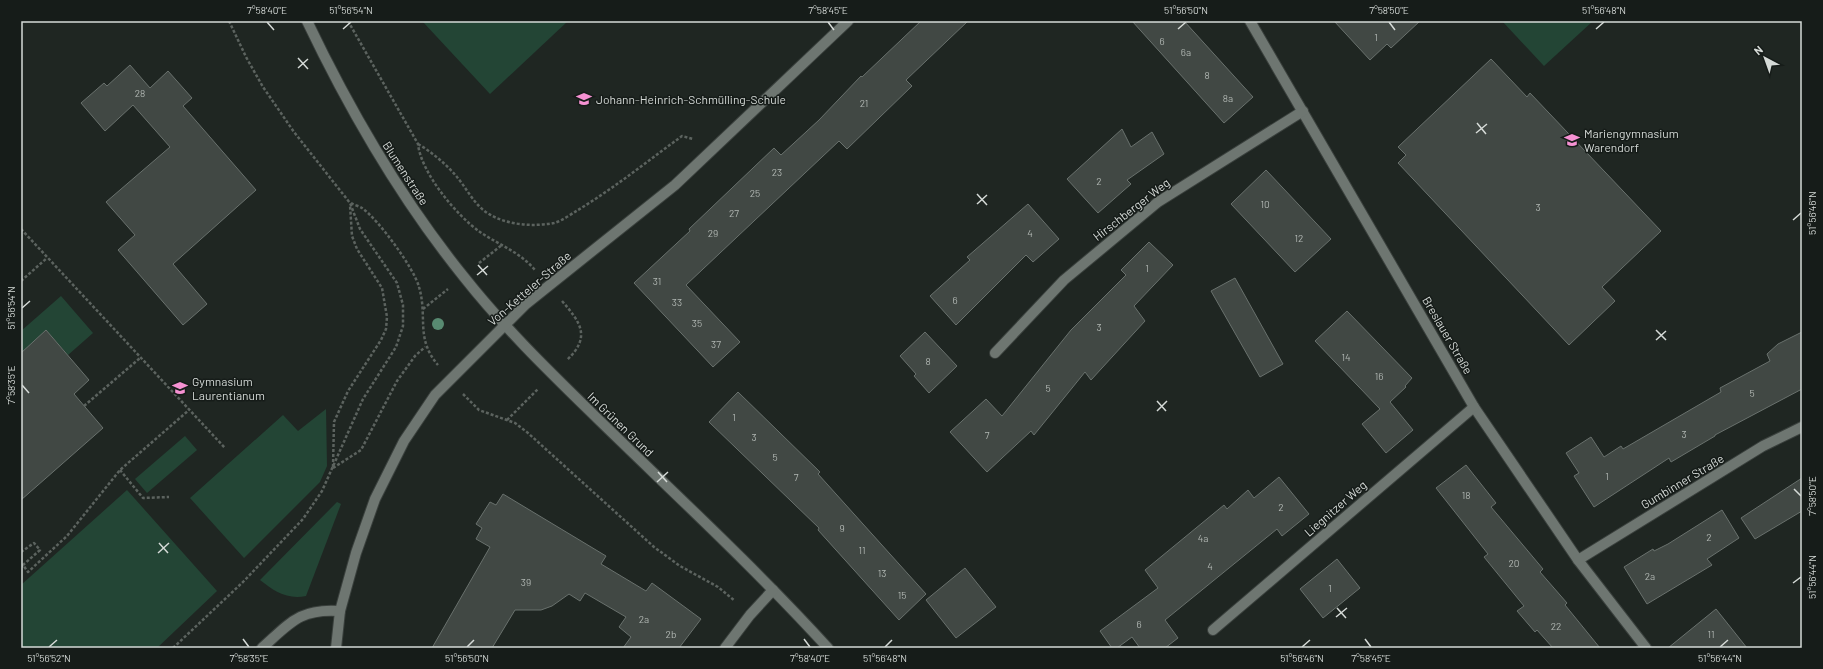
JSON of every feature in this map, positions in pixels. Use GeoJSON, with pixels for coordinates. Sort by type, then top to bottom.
{"type":"FeatureCollection","features":[{"type":"Feature","properties":{"kind":"street","name":"Blumenstraße"},"geometry":{"type":"LineString","coordinates":[[307,21],[350,106],[405,197],[463,277],[504,324]]}},
{"type":"Feature","properties":{"kind":"street","name":"Von-Ketteler-Straße"},"geometry":{"type":"LineString","coordinates":[[336,648],[340,611],[356,553],[375,499],[408,435],[422,412],[450,379],[504,324],[548,285],[643,213],[717,146],[848,21]]}},
{"type":"Feature","properties":{"kind":"street","name":"Breslauer Straße"},"geometry":{"type":"LineString","coordinates":[[1250,21],[1474,407],[1578,560],[1646,648]]}},
{"type":"Feature","properties":{"kind":"street","name":"Hirschberger Weg"},"geometry":{"type":"LineString","coordinates":[[995,353],[1064,280],[1158,202],[1303,111]]}},
{"type":"Feature","properties":{"kind":"street","name":"Im Grünen Grund"},"geometry":{"type":"LineString","coordinates":[[504,324],[552,375],[773,590],[828,648]]}},
{"type":"Feature","properties":{"kind":"street","name":"Liegnitzer Weg"},"geometry":{"type":"LineString","coordinates":[[1213,630],[1474,407]]}},
{"type":"Feature","properties":{"kind":"street","name":"Gumbinner Straße"},"geometry":{"type":"LineString","coordinates":[[1578,560],[1763,446],[1802,427]]}},
{"type":"Feature","properties":{"kind":"street"},"geometry":{"type":"LineString","coordinates":[[725,648],[750,615],[773,590]]}},
{"type":"Feature","properties":{"kind":"street"},"geometry":{"type":"LineString","coordinates":[[262,648],[287,626],[310,612],[323,610],[340,611]]}},
{"type":"Feature","properties":{"kind":"path"},"geometry":{"type":"LineString","coordinates":[[173,648],[288,537],[315,502],[333,468],[363,399],[396,347],[403,326],[402,305],[397,283],[360,228],[350,203],[277,109],[246,57],[228,21]]}},
{"type":"Feature","properties":{"kind":"path"},"geometry":{"type":"LineString","coordinates":[[348,21],[418,144],[419,156],[422,164],[459,215],[480,232],[521,255],[576,317],[582,332],[582,339],[575,352],[507,420]]}},
{"type":"Feature","properties":{"kind":"path"},"geometry":{"type":"LineString","coordinates":[[418,144],[445,164],[457,176],[478,205],[489,214],[508,222],[529,225],[555,223],[562,219],[601,196],[682,136],[717,146]]}},
{"type":"Feature","properties":{"kind":"path"},"geometry":{"type":"LineString","coordinates":[[350,203],[361,208],[372,216],[407,262],[415,275],[422,299],[425,347],[429,355],[479,410],[507,420],[528,433],[654,547],[680,566],[718,587],[750,615]]}},
{"type":"Feature","properties":{"kind":"path"},"geometry":{"type":"LineString","coordinates":[[333,468],[334,422],[348,391],[386,330],[387,317],[382,288],[357,249],[352,236],[350,203]]}},
{"type":"Feature","properties":{"kind":"path"},"geometry":{"type":"LineString","coordinates":[[21,229],[225,448]]}},
{"type":"Feature","properties":{"kind":"path"},"geometry":{"type":"LineString","coordinates":[[21,281],[47,258]]}},
{"type":"Feature","properties":{"kind":"path"},"geometry":{"type":"LineString","coordinates":[[333,468],[361,450],[397,381],[415,356],[425,347]]}},
{"type":"Feature","properties":{"kind":"path"},"geometry":{"type":"LineString","coordinates":[[84,406],[140,358]]}},
{"type":"Feature","properties":{"kind":"path"},"geometry":{"type":"LineString","coordinates":[[21,552],[34,543],[40,550],[22,566],[28,572],[67,536],[120,470],[189,410]]}},
{"type":"Feature","properties":{"kind":"path"},"geometry":{"type":"LineString","coordinates":[[120,470],[143,498],[169,497]]}},
{"type":"Feature","properties":{"kind":"green space"},"geometry":{"type":"Polygon","coordinates":[[[568,21],[490,94],[423,22],[568,21]]]}},
{"type":"Feature","properties":{"kind":"green space"},"geometry":{"type":"Polygon","coordinates":[[[1502,21],[1593,21],[1544,66],[1502,21]]]}},
{"type":"Feature","properties":{"kind":"green space"},"geometry":{"type":"Polygon","coordinates":[[[61,296],[93,333],[68,355],[46,330],[21,353],[21,331],[61,296]]]}},
{"type":"Feature","properties":{"kind":"green space"},"geometry":{"type":"Polygon","coordinates":[[[326,409],[327,466],[320,482],[244,558],[190,498],[283,415],[298,431],[326,409]]]}},
{"type":"Feature","properties":{"kind":"green space"},"geometry":{"type":"Polygon","coordinates":[[[185,436],[197,450],[147,493],[135,479],[185,436]]]}},
{"type":"Feature","properties":{"kind":"green space"},"geometry":{"type":"Polygon","coordinates":[[[127,490],[217,591],[157,648],[21,648],[21,585],[127,490]]]}},
{"type":"Feature","properties":{"kind":"green space"},"geometry":{"type":"Polygon","coordinates":[[[337,502],[341,504],[306,596],[293,597],[281,594],[260,580],[337,502]]]}},
{"type":"Feature","properties":{"kind":"building"},"geometry":{"type":"Polygon","coordinates":[[[921,21],[968,21],[906,80],[912,86],[847,149],[839,141],[686,285],[740,342],[713,367],[634,283],[690,231],[689,229],[774,148],[781,155],[819,120],[861,76],[862,77],[921,21]]]}},
{"type":"Feature","properties":{"kind":"building"},"geometry":{"type":"Polygon","coordinates":[[[1132,21],[1184,21],[1253,97],[1224,123],[1132,21]]]}},
{"type":"Feature","properties":{"kind":"building"},"geometry":{"type":"Polygon","coordinates":[[[1334,21],[1420,21],[1391,48],[1387,44],[1370,60],[1334,21]]]}},
{"type":"Feature","properties":{"kind":"building"},"geometry":{"type":"Polygon","coordinates":[[[1491,59],[1527,97],[1530,93],[1661,231],[1602,287],[1615,301],[1569,345],[1398,163],[1406,155],[1398,147],[1491,59]]]}},
{"type":"Feature","properties":{"kind":"building"},"geometry":{"type":"Polygon","coordinates":[[[130,65],[150,88],[168,71],[192,98],[183,106],[256,190],[173,264],[207,304],[183,325],[118,250],[135,235],[106,202],[170,147],[133,105],[105,131],[81,103],[104,83],[107,86],[130,65]]]}},
{"type":"Feature","properties":{"kind":"building"},"geometry":{"type":"Polygon","coordinates":[[[1122,129],[1131,147],[1152,132],[1164,154],[1127,180],[1131,184],[1098,213],[1067,179],[1122,129]]]}},
{"type":"Feature","properties":{"kind":"building"},"geometry":{"type":"Polygon","coordinates":[[[1266,170],[1331,239],[1295,272],[1231,204],[1266,170]]]}},
{"type":"Feature","properties":{"kind":"building"},"geometry":{"type":"Polygon","coordinates":[[[1028,204],[1059,239],[1033,262],[1026,255],[956,325],[930,296],[970,260],[967,257],[1028,204]]]}},
{"type":"Feature","properties":{"kind":"building"},"geometry":{"type":"Polygon","coordinates":[[[1149,242],[1173,265],[1134,306],[1145,321],[1091,380],[1085,372],[1034,435],[1031,431],[987,472],[950,432],[986,399],[1002,416],[1071,330],[1126,275],[1121,270],[1149,242]]]}},
{"type":"Feature","properties":{"kind":"building"},"geometry":{"type":"Polygon","coordinates":[[[1235,278],[1283,364],[1260,377],[1211,291],[1235,278]]]}},
{"type":"Feature","properties":{"kind":"building"},"geometry":{"type":"Polygon","coordinates":[[[1347,311],[1412,378],[1405,386],[1406,387],[1390,402],[1413,430],[1386,453],[1362,424],[1380,409],[1315,341],[1347,311]]]}},
{"type":"Feature","properties":{"kind":"building"},"geometry":{"type":"Polygon","coordinates":[[[46,330],[89,380],[74,394],[103,428],[21,500],[21,353],[46,330]]]}},
{"type":"Feature","properties":{"kind":"building"},"geometry":{"type":"Polygon","coordinates":[[[925,332],[957,366],[929,393],[914,376],[916,374],[900,356],[925,332]]]}},
{"type":"Feature","properties":{"kind":"building"},"geometry":{"type":"Polygon","coordinates":[[[1802,332],[1802,389],[1715,435],[1671,462],[1669,458],[1594,507],[1574,476],[1579,473],[1566,453],[1591,437],[1604,457],[1621,446],[1623,449],[1721,392],[1720,388],[1770,361],[1767,354],[1778,344],[1802,332]]]}},
{"type":"Feature","properties":{"kind":"building"},"geometry":{"type":"Polygon","coordinates":[[[738,392],[820,472],[818,474],[926,594],[899,620],[818,530],[819,528],[709,422],[738,392]]]}},
{"type":"Feature","properties":{"kind":"building"},"geometry":{"type":"Polygon","coordinates":[[[1466,465],[1496,503],[1491,507],[1543,569],[1540,572],[1567,603],[1565,605],[1600,648],[1553,648],[1537,630],[1535,632],[1517,611],[1524,606],[1484,557],[1488,554],[1436,488],[1466,465]]]}},
{"type":"Feature","properties":{"kind":"building"},"geometry":{"type":"Polygon","coordinates":[[[1279,477],[1309,514],[1282,536],[1277,529],[1165,620],[1178,638],[1165,648],[1140,648],[1132,637],[1117,648],[1112,648],[1100,631],[1158,588],[1145,570],[1224,505],[1227,509],[1248,490],[1254,498],[1279,477]]]}},
{"type":"Feature","properties":{"kind":"building"},"geometry":{"type":"Polygon","coordinates":[[[1802,478],[1802,511],[1755,539],[1741,518],[1802,478]]]}},
{"type":"Feature","properties":{"kind":"building"},"geometry":{"type":"Polygon","coordinates":[[[503,494],[606,556],[601,564],[646,591],[652,583],[701,619],[679,648],[623,648],[631,637],[619,627],[626,617],[585,593],[580,601],[569,594],[552,606],[541,610],[515,610],[492,648],[432,648],[490,547],[476,539],[482,528],[476,524],[490,502],[496,505],[503,494]]]}},
{"type":"Feature","properties":{"kind":"building"},"geometry":{"type":"Polygon","coordinates":[[[1722,510],[1739,538],[1707,559],[1712,565],[1647,604],[1624,567],[1653,549],[1654,551],[1668,544],[1722,510]]]}},
{"type":"Feature","properties":{"kind":"building"},"geometry":{"type":"Polygon","coordinates":[[[1337,559],[1360,588],[1323,618],[1300,589],[1337,559]]]}},
{"type":"Feature","properties":{"kind":"building"},"geometry":{"type":"Polygon","coordinates":[[[965,568],[996,607],[956,638],[926,600],[965,568]]]}},
{"type":"Feature","properties":{"kind":"building"},"geometry":{"type":"Polygon","coordinates":[[[1716,609],[1747,648],[1668,648],[1716,609]]]}},
{"type":"Feature","properties":{"kind":"place","name":"Johann-Heinrich-Schmülling-Schule"},"geometry":{"type":"Point","coordinates":[584,99]}},
{"type":"Feature","properties":{"kind":"place","name":"Mariengymnasium Warendorf"},"geometry":{"type":"Point","coordinates":[1572,140]}},
{"type":"Feature","properties":{"kind":"place","name":"Gymnasium Laurentianum"},"geometry":{"type":"Point","coordinates":[180,388]}}]}
